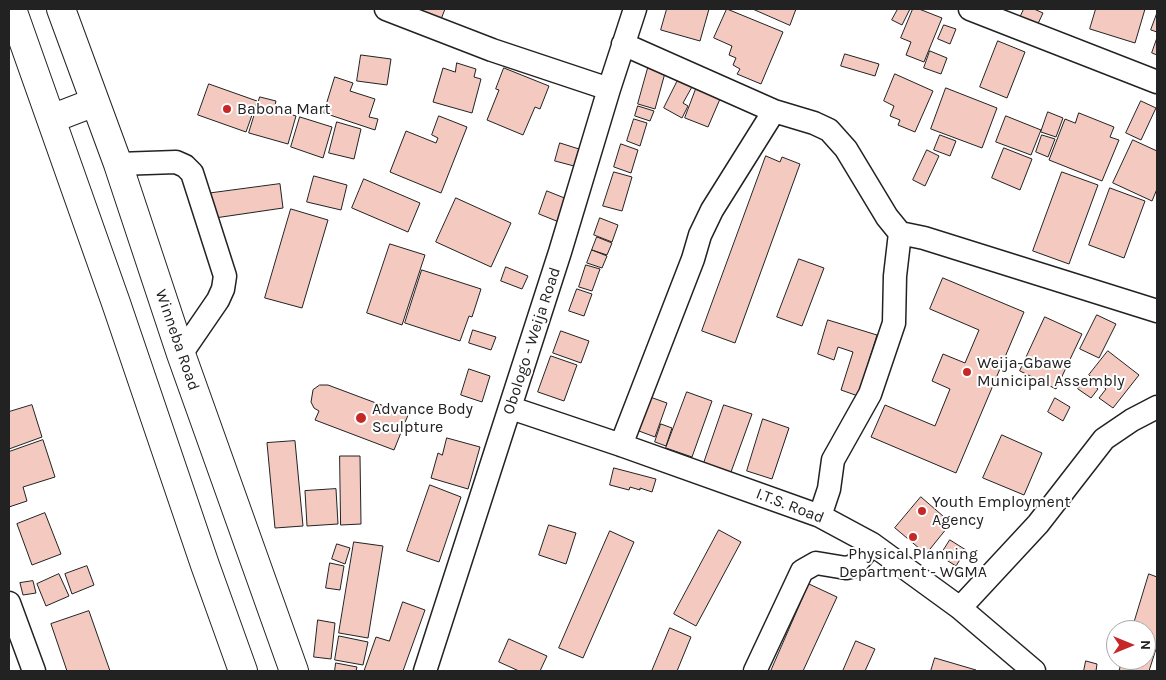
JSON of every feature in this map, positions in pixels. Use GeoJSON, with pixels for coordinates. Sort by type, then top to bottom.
{"type":"FeatureCollection","features":[{"type":"Feature","properties":{"kind":"highway"},"geometry":{"type":"LineString","coordinates":[[12,9],[243,671]]}},
{"type":"Feature","properties":{"kind":"highway","name":"Winneba Road"},"geometry":{"type":"LineString","coordinates":[[65,10],[181,354],[294,671]]}},
{"type":"Feature","properties":{"kind":"highway"},"geometry":{"type":"LineString","coordinates":[[51,119],[95,102]]}},
{"type":"Feature","properties":{"kind":"street"},"geometry":{"type":"LineString","coordinates":[[386,9],[492,50],[608,89]]}},
{"type":"Feature","properties":{"kind":"street","name":"Obologo - Weija Road"},"geometry":{"type":"LineString","coordinates":[[425,671],[511,408],[634,9]]}},
{"type":"Feature","properties":{"kind":"street"},"geometry":{"type":"LineString","coordinates":[[970,9],[1157,82]]}},
{"type":"Feature","properties":{"kind":"street"},"geometry":{"type":"LineString","coordinates":[[623,44],[774,111],[814,123],[829,130],[846,149],[887,217],[900,233],[933,241],[1157,311]]}},
{"type":"Feature","properties":{"kind":"street"},"geometry":{"type":"LineString","coordinates":[[621,445],[693,259],[700,235],[712,210],[774,111]]}},
{"type":"Feature","properties":{"kind":"street"},"geometry":{"type":"LineString","coordinates":[[118,164],[176,162],[185,166],[192,173],[224,276],[223,289],[218,300],[181,354]]}},
{"type":"Feature","properties":{"kind":"street"},"geometry":{"type":"LineString","coordinates":[[820,516],[829,490],[833,460],[870,394],[894,323],[895,276],[900,233]]}},
{"type":"Feature","properties":{"kind":"street"},"geometry":{"type":"LineString","coordinates":[[960,608],[1038,524],[1104,439],[1132,420],[1157,407]]}},
{"type":"Feature","properties":{"kind":"street","name":"I.T.S. Road"},"geometry":{"type":"LineString","coordinates":[[511,408],[820,516],[872,544],[960,608],[1034,671]]}},
{"type":"Feature","properties":{"kind":"street"},"geometry":{"type":"LineString","coordinates":[[755,671],[802,571],[816,563],[846,568],[854,566],[872,544]]}},
{"type":"Feature","properties":{"kind":"street"},"geometry":{"type":"LineString","coordinates":[[9,603],[34,671]]}},
{"type":"Feature","properties":{"kind":"building"},"geometry":{"type":"Polygon","coordinates":[[[409,9],[445,9],[440,22],[409,9]]]}},
{"type":"Feature","properties":{"kind":"building"},"geometry":{"type":"Polygon","coordinates":[[[667,9],[709,9],[700,41],[661,30],[667,9]]]}},
{"type":"Feature","properties":{"kind":"building"},"geometry":{"type":"Polygon","coordinates":[[[727,9],[783,32],[761,84],[737,74],[740,69],[733,65],[736,58],[729,55],[732,46],[714,38],[727,9]]]}},
{"type":"Feature","properties":{"kind":"building"},"geometry":{"type":"Polygon","coordinates":[[[753,9],[796,9],[790,25],[753,9]]]}},
{"type":"Feature","properties":{"kind":"building"},"geometry":{"type":"Polygon","coordinates":[[[898,9],[910,9],[902,25],[892,20],[898,9]]]}},
{"type":"Feature","properties":{"kind":"building"},"geometry":{"type":"Polygon","coordinates":[[[913,9],[919,9],[942,18],[924,62],[906,55],[911,42],[901,38],[913,9]]]}},
{"type":"Feature","properties":{"kind":"building"},"geometry":{"type":"Polygon","coordinates":[[[1024,9],[1034,9],[1043,13],[1036,28],[1019,20],[1024,9]]]}},
{"type":"Feature","properties":{"kind":"building"},"geometry":{"type":"Polygon","coordinates":[[[1096,9],[1145,9],[1135,43],[1090,29],[1096,9]]]}},
{"type":"Feature","properties":{"kind":"building"},"geometry":{"type":"Polygon","coordinates":[[[1157,13],[1157,32],[1151,30],[1157,13]]]}},
{"type":"Feature","properties":{"kind":"building"},"geometry":{"type":"Polygon","coordinates":[[[944,25],[956,29],[950,44],[938,39],[944,25]]]}},
{"type":"Feature","properties":{"kind":"building"},"geometry":{"type":"Polygon","coordinates":[[[1157,38],[1157,55],[1152,53],[1157,38]]]}},
{"type":"Feature","properties":{"kind":"building"},"geometry":{"type":"Polygon","coordinates":[[[998,41],[1025,52],[1007,98],[980,87],[998,41]]]}},
{"type":"Feature","properties":{"kind":"building"},"geometry":{"type":"Polygon","coordinates":[[[930,51],[947,58],[941,74],[924,68],[930,51]]]}},
{"type":"Feature","properties":{"kind":"building"},"geometry":{"type":"Polygon","coordinates":[[[845,54],[879,64],[875,76],[841,66],[845,54]]]}},
{"type":"Feature","properties":{"kind":"building"},"geometry":{"type":"Polygon","coordinates":[[[361,55],[391,59],[387,85],[357,81],[361,55]]]}},
{"type":"Feature","properties":{"kind":"building"},"geometry":{"type":"Polygon","coordinates":[[[457,63],[476,69],[474,77],[481,79],[472,113],[433,102],[443,68],[455,72],[457,63]]]}},
{"type":"Feature","properties":{"kind":"building"},"geometry":{"type":"Polygon","coordinates":[[[504,68],[549,86],[540,109],[535,107],[523,135],[487,120],[499,90],[496,89],[504,68]]]}},
{"type":"Feature","properties":{"kind":"building"},"geometry":{"type":"Polygon","coordinates":[[[648,68],[665,73],[655,109],[638,104],[648,68]]]}},
{"type":"Feature","properties":{"kind":"building"},"geometry":{"type":"Polygon","coordinates":[[[895,74],[933,91],[915,132],[898,125],[900,120],[890,116],[894,106],[884,101],[895,74]]]}},
{"type":"Feature","properties":{"kind":"building"},"geometry":{"type":"Polygon","coordinates":[[[335,77],[353,83],[350,91],[375,99],[369,117],[378,119],[375,130],[324,113],[335,77]]]}},
{"type":"Feature","properties":{"kind":"building"},"geometry":{"type":"Polygon","coordinates":[[[679,78],[693,85],[683,103],[688,106],[682,118],[664,108],[679,78]]]}},
{"type":"Feature","properties":{"kind":"building"},"geometry":{"type":"Polygon","coordinates":[[[209,84],[257,101],[246,132],[198,115],[209,84]]]}},
{"type":"Feature","properties":{"kind":"building"},"geometry":{"type":"Polygon","coordinates":[[[946,88],[997,108],[982,148],[931,129],[946,88]]]}},
{"type":"Feature","properties":{"kind":"building"},"geometry":{"type":"Polygon","coordinates":[[[696,89],[720,99],[708,127],[685,118],[696,89]]]}},
{"type":"Feature","properties":{"kind":"building"},"geometry":{"type":"Polygon","coordinates":[[[260,97],[276,101],[274,109],[296,116],[288,144],[249,133],[260,97]]]}},
{"type":"Feature","properties":{"kind":"building"},"geometry":{"type":"Polygon","coordinates":[[[1141,101],[1156,108],[1141,140],[1126,133],[1141,101]]]}},
{"type":"Feature","properties":{"kind":"building"},"geometry":{"type":"Polygon","coordinates":[[[638,106],[654,111],[650,121],[635,116],[638,106]]]}},
{"type":"Feature","properties":{"kind":"building"},"geometry":{"type":"Polygon","coordinates":[[[1048,112],[1063,118],[1056,137],[1041,132],[1048,112]]]}},
{"type":"Feature","properties":{"kind":"building"},"geometry":{"type":"Polygon","coordinates":[[[1079,113],[1114,127],[1110,137],[1119,140],[1102,181],[1049,160],[1065,119],[1075,123],[1079,113]]]}},
{"type":"Feature","properties":{"kind":"building"},"geometry":{"type":"Polygon","coordinates":[[[439,116],[467,127],[441,193],[390,172],[406,131],[436,143],[438,138],[432,135],[439,116]]]}},
{"type":"Feature","properties":{"kind":"building"},"geometry":{"type":"Polygon","coordinates":[[[1006,116],[1041,130],[1031,155],[996,142],[1006,116]]]}},
{"type":"Feature","properties":{"kind":"building"},"geometry":{"type":"Polygon","coordinates":[[[300,117],[332,127],[323,158],[291,147],[300,117]]]}},
{"type":"Feature","properties":{"kind":"building"},"geometry":{"type":"Polygon","coordinates":[[[634,119],[647,123],[640,146],[627,141],[634,119]]]}},
{"type":"Feature","properties":{"kind":"building"},"geometry":{"type":"Polygon","coordinates":[[[337,122],[361,129],[354,159],[329,153],[337,122]]]}},
{"type":"Feature","properties":{"kind":"building"},"geometry":{"type":"Polygon","coordinates":[[[940,135],[956,141],[950,156],[934,150],[940,135]]]}},
{"type":"Feature","properties":{"kind":"building"},"geometry":{"type":"Polygon","coordinates":[[[1042,135],[1055,139],[1048,157],[1036,152],[1042,135]]]}},
{"type":"Feature","properties":{"kind":"building"},"geometry":{"type":"Polygon","coordinates":[[[1133,140],[1157,151],[1157,189],[1152,201],[1113,183],[1133,140]]]}},
{"type":"Feature","properties":{"kind":"building"},"geometry":{"type":"Polygon","coordinates":[[[560,143],[579,149],[574,166],[555,161],[560,143]]]}},
{"type":"Feature","properties":{"kind":"building"},"geometry":{"type":"Polygon","coordinates":[[[621,144],[638,150],[631,173],[614,167],[621,144]]]}},
{"type":"Feature","properties":{"kind":"building"},"geometry":{"type":"Polygon","coordinates":[[[1004,148],[1032,159],[1020,190],[992,178],[1004,148]]]}},
{"type":"Feature","properties":{"kind":"building"},"geometry":{"type":"Polygon","coordinates":[[[927,150],[939,156],[925,186],[913,180],[927,150]]]}},
{"type":"Feature","properties":{"kind":"building"},"geometry":{"type":"Polygon","coordinates":[[[766,156],[780,162],[782,157],[800,164],[735,343],[702,331],[766,156]]]}},
{"type":"Feature","properties":{"kind":"building"},"geometry":{"type":"Polygon","coordinates":[[[614,172],[632,177],[622,211],[603,206],[614,172]]]}},
{"type":"Feature","properties":{"kind":"building"},"geometry":{"type":"Polygon","coordinates":[[[1062,172],[1098,185],[1069,264],[1033,251],[1062,172]]]}},
{"type":"Feature","properties":{"kind":"building"},"geometry":{"type":"Polygon","coordinates":[[[314,176],[347,185],[341,210],[307,202],[314,176]]]}},
{"type":"Feature","properties":{"kind":"building"},"geometry":{"type":"Polygon","coordinates":[[[364,179],[420,203],[408,232],[352,208],[364,179]]]}},
{"type":"Feature","properties":{"kind":"building"},"geometry":{"type":"Polygon","coordinates":[[[280,184],[283,208],[208,219],[205,194],[280,184]]]}},
{"type":"Feature","properties":{"kind":"building"},"geometry":{"type":"Polygon","coordinates":[[[1110,188],[1145,201],[1124,258],[1089,245],[1110,188]]]}},
{"type":"Feature","properties":{"kind":"building"},"geometry":{"type":"Polygon","coordinates":[[[547,191],[567,199],[559,222],[539,214],[547,191]]]}},
{"type":"Feature","properties":{"kind":"building"},"geometry":{"type":"Polygon","coordinates":[[[456,198],[511,223],[491,267],[436,242],[456,198]]]}},
{"type":"Feature","properties":{"kind":"building"},"geometry":{"type":"Polygon","coordinates":[[[291,209],[328,220],[302,308],[265,298],[291,209]]]}},
{"type":"Feature","properties":{"kind":"building"},"geometry":{"type":"Polygon","coordinates":[[[600,218],[618,225],[612,242],[594,235],[600,218]]]}},
{"type":"Feature","properties":{"kind":"building"},"geometry":{"type":"Polygon","coordinates":[[[597,237],[612,243],[607,255],[592,250],[597,237]]]}},
{"type":"Feature","properties":{"kind":"building"},"geometry":{"type":"Polygon","coordinates":[[[390,244],[425,255],[402,325],[367,313],[390,244]]]}},
{"type":"Feature","properties":{"kind":"building"},"geometry":{"type":"Polygon","coordinates":[[[592,250],[607,256],[602,268],[587,263],[592,250]]]}},
{"type":"Feature","properties":{"kind":"building"},"geometry":{"type":"Polygon","coordinates":[[[799,259],[824,268],[802,326],[777,317],[799,259]]]}},
{"type":"Feature","properties":{"kind":"building"},"geometry":{"type":"Polygon","coordinates":[[[586,265],[600,269],[592,291],[579,287],[586,265]]]}},
{"type":"Feature","properties":{"kind":"building"},"geometry":{"type":"Polygon","coordinates":[[[506,267],[528,276],[522,289],[501,281],[506,267]]]}},
{"type":"Feature","properties":{"kind":"building"},"geometry":{"type":"Polygon","coordinates":[[[422,270],[481,289],[472,317],[469,316],[460,341],[405,323],[422,270]]]}},
{"type":"Feature","properties":{"kind":"building","name":"Weija-Gbawe Municipal Assembly"},"geometry":{"type":"Polygon","coordinates":[[[943,278],[1024,312],[956,473],[871,437],[885,405],[935,426],[950,389],[932,381],[943,354],[965,363],[979,330],[930,309],[943,278]]]}},
{"type":"Feature","properties":{"kind":"building"},"geometry":{"type":"Polygon","coordinates":[[[577,289],[592,294],[584,316],[569,311],[577,289]]]}},
{"type":"Feature","properties":{"kind":"building"},"geometry":{"type":"Polygon","coordinates":[[[1097,315],[1116,324],[1099,358],[1080,349],[1097,315]]]}},
{"type":"Feature","properties":{"kind":"building"},"geometry":{"type":"Polygon","coordinates":[[[1045,317],[1082,334],[1056,389],[1020,371],[1045,317]]]}},
{"type":"Feature","properties":{"kind":"building"},"geometry":{"type":"Polygon","coordinates":[[[828,320],[877,335],[858,396],[841,390],[853,352],[838,347],[834,360],[818,354],[828,320]]]}},
{"type":"Feature","properties":{"kind":"building"},"geometry":{"type":"Polygon","coordinates":[[[473,330],[496,337],[491,350],[469,343],[473,330]]]}},
{"type":"Feature","properties":{"kind":"building"},"geometry":{"type":"Polygon","coordinates":[[[561,331],[589,341],[581,363],[553,353],[561,331]]]}},
{"type":"Feature","properties":{"kind":"building"},"geometry":{"type":"Polygon","coordinates":[[[1108,351],[1139,375],[1113,408],[1099,398],[1106,389],[1089,375],[1108,351]]]}},
{"type":"Feature","properties":{"kind":"building"},"geometry":{"type":"Polygon","coordinates":[[[551,356],[577,365],[564,401],[538,392],[551,356]]]}},
{"type":"Feature","properties":{"kind":"building"},"geometry":{"type":"Polygon","coordinates":[[[469,369],[490,376],[482,402],[461,395],[469,369]]]}},
{"type":"Feature","properties":{"kind":"building"},"geometry":{"type":"Polygon","coordinates":[[[1086,379],[1098,389],[1091,398],[1078,389],[1086,379]]]}},
{"type":"Feature","properties":{"kind":"building","name":"Advance Body Sculpture"},"geometry":{"type":"Polygon","coordinates":[[[320,385],[328,385],[408,415],[394,450],[315,420],[319,411],[314,408],[311,402],[313,390],[320,385]]]}},
{"type":"Feature","properties":{"kind":"building"},"geometry":{"type":"Polygon","coordinates":[[[687,392],[712,401],[692,457],[666,448],[687,392]]]}},
{"type":"Feature","properties":{"kind":"building"},"geometry":{"type":"Polygon","coordinates":[[[650,397],[667,403],[655,437],[639,431],[650,397]]]}},
{"type":"Feature","properties":{"kind":"building"},"geometry":{"type":"Polygon","coordinates":[[[1055,398],[1070,407],[1063,421],[1048,412],[1055,398]]]}},
{"type":"Feature","properties":{"kind":"building"},"geometry":{"type":"Polygon","coordinates":[[[32,405],[42,437],[9,449],[9,412],[32,405]]]}},
{"type":"Feature","properties":{"kind":"building"},"geometry":{"type":"Polygon","coordinates":[[[724,405],[752,414],[731,472],[704,463],[724,405]]]}},
{"type":"Feature","properties":{"kind":"building"},"geometry":{"type":"Polygon","coordinates":[[[763,419],[789,428],[772,479],[747,471],[763,419]]]}},
{"type":"Feature","properties":{"kind":"building"},"geometry":{"type":"Polygon","coordinates":[[[661,424],[672,428],[666,446],[655,442],[661,424]]]}},
{"type":"Feature","properties":{"kind":"building"},"geometry":{"type":"Polygon","coordinates":[[[1002,435],[1042,453],[1024,495],[983,478],[1002,435]]]}},
{"type":"Feature","properties":{"kind":"building"},"geometry":{"type":"Polygon","coordinates":[[[447,438],[480,447],[468,489],[431,478],[438,453],[442,455],[447,438]]]}},
{"type":"Feature","properties":{"kind":"building"},"geometry":{"type":"Polygon","coordinates":[[[43,440],[55,477],[23,487],[27,501],[9,507],[9,452],[43,440]]]}},
{"type":"Feature","properties":{"kind":"building"},"geometry":{"type":"Polygon","coordinates":[[[295,441],[303,526],[275,528],[267,443],[295,441]]]}},
{"type":"Feature","properties":{"kind":"building"},"geometry":{"type":"Polygon","coordinates":[[[340,456],[360,456],[361,524],[341,525],[340,456]]]}},
{"type":"Feature","properties":{"kind":"building"},"geometry":{"type":"Polygon","coordinates":[[[614,468],[656,479],[652,492],[640,488],[640,490],[630,487],[629,490],[610,485],[614,468]]]}},
{"type":"Feature","properties":{"kind":"building"},"geometry":{"type":"Polygon","coordinates":[[[430,485],[461,497],[439,562],[407,551],[430,485]]]}},
{"type":"Feature","properties":{"kind":"building"},"geometry":{"type":"Polygon","coordinates":[[[336,489],[338,524],[307,526],[305,491],[336,489]]]}},
{"type":"Feature","properties":{"kind":"building"},"geometry":{"type":"Polygon","coordinates":[[[921,497],[951,523],[926,554],[895,528],[921,497]]]}},
{"type":"Feature","properties":{"kind":"building"},"geometry":{"type":"Polygon","coordinates":[[[45,513],[61,554],[32,565],[17,524],[45,513]]]}},
{"type":"Feature","properties":{"kind":"building"},"geometry":{"type":"Polygon","coordinates":[[[549,525],[576,533],[566,564],[539,555],[549,525]]]}},
{"type":"Feature","properties":{"kind":"building"},"geometry":{"type":"Polygon","coordinates":[[[719,530],[741,542],[696,626],[674,614],[719,530]]]}},
{"type":"Feature","properties":{"kind":"building"},"geometry":{"type":"Polygon","coordinates":[[[610,531],[634,542],[583,658],[559,648],[610,531]]]}},
{"type":"Feature","properties":{"kind":"building"},"geometry":{"type":"Polygon","coordinates":[[[950,540],[966,550],[956,566],[940,556],[950,540]]]}},
{"type":"Feature","properties":{"kind":"building"},"geometry":{"type":"Polygon","coordinates":[[[354,542],[383,546],[368,638],[339,633],[354,542]]]}},
{"type":"Feature","properties":{"kind":"building"},"geometry":{"type":"Polygon","coordinates":[[[337,544],[350,548],[345,564],[332,559],[337,544]]]}},
{"type":"Feature","properties":{"kind":"building"},"geometry":{"type":"Polygon","coordinates":[[[330,563],[344,566],[340,590],[326,588],[330,563]]]}},
{"type":"Feature","properties":{"kind":"building"},"geometry":{"type":"Polygon","coordinates":[[[87,566],[94,585],[72,594],[65,574],[87,566]]]}},
{"type":"Feature","properties":{"kind":"building"},"geometry":{"type":"Polygon","coordinates":[[[59,574],[69,596],[46,606],[37,584],[59,574]]]}},
{"type":"Feature","properties":{"kind":"building"},"geometry":{"type":"Polygon","coordinates":[[[1149,574],[1157,577],[1156,649],[1156,620],[1135,620],[1149,574]]]}},
{"type":"Feature","properties":{"kind":"building"},"geometry":{"type":"Polygon","coordinates":[[[33,581],[36,593],[23,595],[20,583],[33,581]]]}},
{"type":"Feature","properties":{"kind":"building"},"geometry":{"type":"Polygon","coordinates":[[[809,584],[837,597],[803,671],[771,671],[809,584]]]}},
{"type":"Feature","properties":{"kind":"building"},"geometry":{"type":"Polygon","coordinates":[[[403,602],[425,610],[403,671],[364,671],[376,637],[389,641],[403,602]]]}},
{"type":"Feature","properties":{"kind":"building"},"geometry":{"type":"Polygon","coordinates":[[[89,611],[110,671],[67,671],[51,624],[89,611]]]}},
{"type":"Feature","properties":{"kind":"building"},"geometry":{"type":"Polygon","coordinates":[[[318,620],[335,623],[331,659],[314,657],[318,620]]]}},
{"type":"Feature","properties":{"kind":"building"},"geometry":{"type":"Polygon","coordinates":[[[670,628],[691,637],[677,671],[652,671],[670,628]]]}},
{"type":"Feature","properties":{"kind":"building"},"geometry":{"type":"Polygon","coordinates":[[[339,636],[368,642],[363,665],[335,660],[339,636]]]}},
{"type":"Feature","properties":{"kind":"building"},"geometry":{"type":"Polygon","coordinates":[[[509,639],[547,656],[540,671],[519,671],[499,662],[509,639]]]}},
{"type":"Feature","properties":{"kind":"building"},"geometry":{"type":"Polygon","coordinates":[[[856,641],[875,649],[865,671],[843,671],[856,641]]]}},
{"type":"Feature","properties":{"kind":"building"},"geometry":{"type":"Polygon","coordinates":[[[935,658],[976,670],[931,671],[935,658]]]}},
{"type":"Feature","properties":{"kind":"building"},"geometry":{"type":"Polygon","coordinates":[[[1086,661],[1097,664],[1096,671],[1084,671],[1086,661]]]}},
{"type":"Feature","properties":{"kind":"building"},"geometry":{"type":"Polygon","coordinates":[[[336,663],[357,667],[356,671],[335,671],[336,663]]]}},
{"type":"Feature","properties":{"kind":"building"},"geometry":{"type":"Polygon","coordinates":[[[1119,670],[1149,670],[1149,671],[1119,670]]]}},
{"type":"Feature","properties":{"kind":"place","name":"Babona Mart"},"geometry":{"type":"Point","coordinates":[227,109]}},
{"type":"Feature","properties":{"kind":"place","name":"Weija-Gbawe Municipal Assembly"},"geometry":{"type":"Point","coordinates":[967,372]}},
{"type":"Feature","properties":{"kind":"place","name":"Advance Body Sculpture"},"geometry":{"type":"Point","coordinates":[361,418]}},
{"type":"Feature","properties":{"kind":"place","name":"Youth Employment Agency"},"geometry":{"type":"Point","coordinates":[922,511]}},
{"type":"Feature","properties":{"kind":"place","name":"Physical Planning Department - WGMA"},"geometry":{"type":"Point","coordinates":[913,537]}}]}
